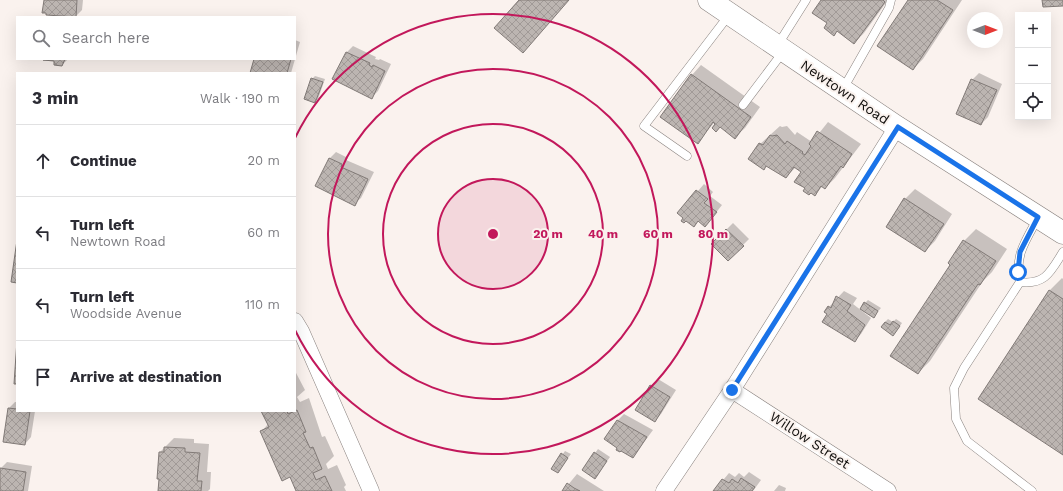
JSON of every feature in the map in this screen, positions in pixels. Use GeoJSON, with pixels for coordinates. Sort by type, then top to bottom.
{"type":"FeatureCollection","features":[{"type":"Feature","properties":{"kind":"main road","name":"Newtown Road"},"geometry":{"type":"LineString","coordinates":[[709,0],[729,15],[898,127],[1063,233]]}},
{"type":"Feature","properties":{"kind":"street"},"geometry":{"type":"LineString","coordinates":[[664,491],[732,390],[898,127]]}},
{"type":"Feature","properties":{"kind":"street"},"geometry":{"type":"LineString","coordinates":[[296,323],[371,491]]}},
{"type":"Feature","properties":{"kind":"street","name":"Willow Street"},"geometry":{"type":"LineString","coordinates":[[732,390],[888,491]]}},
{"type":"Feature","properties":{"kind":"lane"},"geometry":{"type":"LineString","coordinates":[[743,105],[780,49],[806,0]]}},
{"type":"Feature","properties":{"kind":"lane"},"geometry":{"type":"LineString","coordinates":[[842,90],[889,8],[890,0]]}},
{"type":"Feature","properties":{"kind":"lane"},"geometry":{"type":"LineString","coordinates":[[687,156],[644,126],[729,15]]}},
{"type":"Feature","properties":{"kind":"lane"},"geometry":{"type":"LineString","coordinates":[[1032,491],[967,441],[956,419],[954,388],[964,368],[1020,282],[1018,272],[1020,252],[1038,217]]}},
{"type":"Feature","properties":{"kind":"lane"},"geometry":{"type":"LineString","coordinates":[[1020,282],[1029,283],[1039,281],[1049,273],[1063,252]]}},
{"type":"Feature","properties":{"kind":"building"},"geometry":{"type":"Polygon","coordinates":[[[44,0],[77,0],[76,16],[46,15],[46,13],[42,13],[44,0]]]}},
{"type":"Feature","properties":{"kind":"building"},"geometry":{"type":"Polygon","coordinates":[[[519,0],[569,0],[523,53],[494,28],[519,0]]]}},
{"type":"Feature","properties":{"kind":"building"},"geometry":{"type":"Polygon","coordinates":[[[821,0],[883,0],[885,2],[854,44],[837,31],[834,36],[824,28],[827,23],[812,13],[821,0]]]}},
{"type":"Feature","properties":{"kind":"building"},"geometry":{"type":"Polygon","coordinates":[[[908,0],[937,0],[953,10],[913,70],[877,46],[908,0]]]}},
{"type":"Feature","properties":{"kind":"building"},"geometry":{"type":"Polygon","coordinates":[[[1042,0],[1063,0],[1063,6],[1043,7],[1042,0]]]}},
{"type":"Feature","properties":{"kind":"building"},"geometry":{"type":"Polygon","coordinates":[[[346,52],[370,63],[369,65],[372,67],[373,65],[385,71],[372,99],[332,79],[346,52]]]}},
{"type":"Feature","properties":{"kind":"building"},"geometry":{"type":"Polygon","coordinates":[[[43,60],[65,60],[62,66],[54,65],[54,61],[43,60]]]}},
{"type":"Feature","properties":{"kind":"building"},"geometry":{"type":"Polygon","coordinates":[[[254,60],[291,60],[287,72],[250,72],[254,60]]]}},
{"type":"Feature","properties":{"kind":"building"},"geometry":{"type":"Polygon","coordinates":[[[691,74],[751,117],[735,139],[720,127],[716,132],[712,128],[715,124],[713,122],[698,144],[660,117],[691,74]]]}},
{"type":"Feature","properties":{"kind":"building"},"geometry":{"type":"Polygon","coordinates":[[[311,78],[323,82],[315,103],[304,99],[311,78]]]}},
{"type":"Feature","properties":{"kind":"building"},"geometry":{"type":"Polygon","coordinates":[[[971,79],[997,90],[981,125],[956,114],[971,79]]]}},
{"type":"Feature","properties":{"kind":"building"},"geometry":{"type":"Polygon","coordinates":[[[817,131],[852,154],[843,168],[841,166],[825,189],[821,186],[815,196],[811,193],[809,195],[803,191],[805,188],[794,182],[801,172],[794,167],[786,178],[766,166],[764,170],[748,159],[759,143],[763,145],[770,135],[777,135],[785,144],[787,141],[805,155],[811,146],[809,144],[817,131]]]}},
{"type":"Feature","properties":{"kind":"building"},"geometry":{"type":"Polygon","coordinates":[[[329,158],[342,164],[341,167],[368,179],[355,206],[315,186],[329,158]]]}},
{"type":"Feature","properties":{"kind":"building"},"geometry":{"type":"Polygon","coordinates":[[[696,190],[708,199],[704,203],[717,212],[705,227],[698,221],[694,227],[686,221],[684,223],[681,221],[683,218],[677,213],[696,190]]]}},
{"type":"Feature","properties":{"kind":"building"},"geometry":{"type":"Polygon","coordinates":[[[904,198],[944,224],[925,252],[886,227],[904,198]]]}},
{"type":"Feature","properties":{"kind":"building"},"geometry":{"type":"Polygon","coordinates":[[[726,229],[744,246],[728,261],[711,244],[726,229]]]}},
{"type":"Feature","properties":{"kind":"building"},"geometry":{"type":"Polygon","coordinates":[[[963,240],[996,261],[980,285],[978,284],[918,374],[890,356],[950,265],[948,263],[963,240]]]}},
{"type":"Feature","properties":{"kind":"building"},"geometry":{"type":"Polygon","coordinates":[[[16,247],[16,283],[11,282],[16,247]]]}},
{"type":"Feature","properties":{"kind":"building"},"geometry":{"type":"Polygon","coordinates":[[[1049,290],[1063,299],[1063,455],[978,399],[1049,290]]]}},
{"type":"Feature","properties":{"kind":"building"},"geometry":{"type":"Polygon","coordinates":[[[836,296],[851,305],[847,311],[865,325],[855,342],[822,322],[827,314],[824,312],[828,306],[831,308],[836,296]]]}},
{"type":"Feature","properties":{"kind":"building"},"geometry":{"type":"Polygon","coordinates":[[[864,302],[878,311],[874,318],[860,309],[864,302]]]}},
{"type":"Feature","properties":{"kind":"building"},"geometry":{"type":"Polygon","coordinates":[[[893,321],[900,326],[893,336],[881,327],[885,322],[890,325],[893,321]]]}},
{"type":"Feature","properties":{"kind":"building"},"geometry":{"type":"Polygon","coordinates":[[[16,355],[16,384],[14,384],[16,355]]]}},
{"type":"Feature","properties":{"kind":"building"},"geometry":{"type":"Polygon","coordinates":[[[650,385],[670,397],[655,422],[635,410],[650,385]]]}},
{"type":"Feature","properties":{"kind":"building"},"geometry":{"type":"Polygon","coordinates":[[[8,408],[16,409],[16,412],[30,412],[25,445],[3,442],[8,408]]]}},
{"type":"Feature","properties":{"kind":"building"},"geometry":{"type":"Polygon","coordinates":[[[296,410],[306,432],[303,433],[310,448],[313,447],[322,469],[313,473],[316,480],[325,476],[332,491],[296,491],[290,477],[282,481],[260,431],[269,427],[262,412],[287,412],[288,414],[296,412],[296,410]]]}},
{"type":"Feature","properties":{"kind":"building"},"geometry":{"type":"Polygon","coordinates":[[[617,420],[647,437],[633,458],[621,451],[616,450],[617,448],[604,439],[617,420]]]}},
{"type":"Feature","properties":{"kind":"building"},"geometry":{"type":"Polygon","coordinates":[[[164,447],[185,448],[185,452],[200,453],[197,481],[202,481],[201,491],[158,491],[159,479],[157,479],[159,452],[164,452],[164,447]]]}},
{"type":"Feature","properties":{"kind":"building"},"geometry":{"type":"Polygon","coordinates":[[[594,452],[607,461],[595,479],[582,470],[594,452]]]}},
{"type":"Feature","properties":{"kind":"building"},"geometry":{"type":"Polygon","coordinates":[[[561,453],[568,458],[558,473],[551,469],[561,453]]]}},
{"type":"Feature","properties":{"kind":"building"},"geometry":{"type":"Polygon","coordinates":[[[0,468],[26,472],[23,491],[0,491],[0,468]]]}},
{"type":"Feature","properties":{"kind":"building"},"geometry":{"type":"Polygon","coordinates":[[[741,478],[755,487],[752,491],[713,491],[722,479],[729,483],[732,479],[738,483],[741,478]]]}},
{"type":"Feature","properties":{"kind":"building"},"geometry":{"type":"Polygon","coordinates":[[[567,483],[574,488],[580,491],[562,491],[567,483]]]}},
{"type":"Feature","properties":{"kind":"route"},"geometry":{"type":"LineString","coordinates":[[732,390],[898,127],[1038,217],[1020,252],[1018,272]]}}]}
